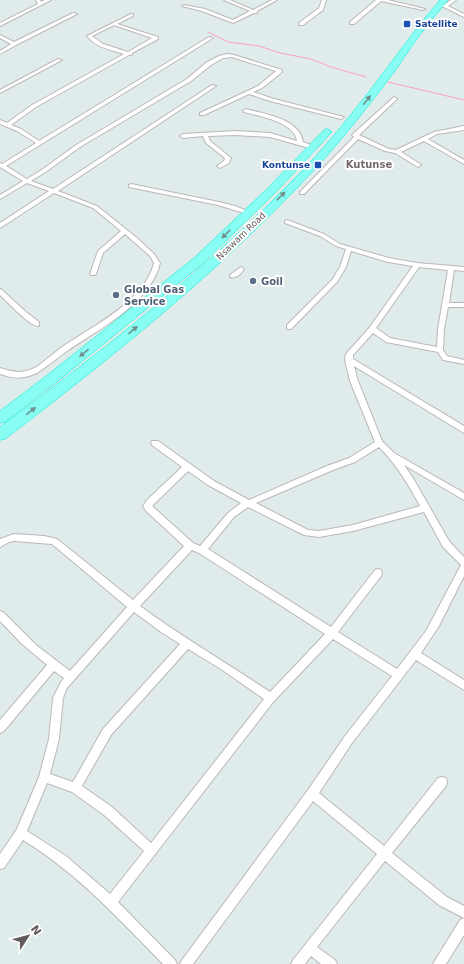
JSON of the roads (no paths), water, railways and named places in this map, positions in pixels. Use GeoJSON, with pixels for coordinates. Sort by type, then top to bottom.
{"type":"FeatureCollection","features":[{"type":"Feature","properties":{"kind":"highway"},"geometry":{"type":"LineString","coordinates":[[415,20],[423,9],[440,3]]}},
{"type":"Feature","properties":{"kind":"highway","name":"Nsawam Road"},"geometry":{"type":"LineString","coordinates":[[0,434],[84,371],[221,256],[308,170],[354,117],[440,3]]}},
{"type":"Feature","properties":{"kind":"highway","name":"Nsawam Road"},"geometry":{"type":"LineString","coordinates":[[0,418],[54,377],[198,261],[247,212],[271,191],[313,147],[377,75],[404,35]]}},
{"type":"Feature","properties":{"kind":"highway"},"geometry":{"type":"LineString","coordinates":[[342,115],[354,117]]}},
{"type":"Feature","properties":{"kind":"street"},"geometry":{"type":"LineString","coordinates":[[0,25],[39,2],[49,0]]}},
{"type":"Feature","properties":{"kind":"street"},"geometry":{"type":"LineString","coordinates":[[226,0],[256,12]]}},
{"type":"Feature","properties":{"kind":"street"},"geometry":{"type":"LineString","coordinates":[[184,6],[203,10],[233,22],[256,12],[275,0]]}},
{"type":"Feature","properties":{"kind":"street"},"geometry":{"type":"LineString","coordinates":[[301,24],[321,9],[324,0]]}},
{"type":"Feature","properties":{"kind":"street"},"geometry":{"type":"LineString","coordinates":[[352,22],[381,0],[423,9]]}},
{"type":"Feature","properties":{"kind":"street"},"geometry":{"type":"LineString","coordinates":[[440,3],[454,0]]}},
{"type":"Feature","properties":{"kind":"street"},"geometry":{"type":"LineString","coordinates":[[440,3],[464,16]]}},
{"type":"Feature","properties":{"kind":"street"},"geometry":{"type":"LineString","coordinates":[[0,53],[14,44],[75,14]]}},
{"type":"Feature","properties":{"kind":"street"},"geometry":{"type":"LineString","coordinates":[[130,54],[90,39],[89,36],[131,15]]}},
{"type":"Feature","properties":{"kind":"street"},"geometry":{"type":"LineString","coordinates":[[7,125],[34,106],[130,54],[156,38],[114,24]]}},
{"type":"Feature","properties":{"kind":"street"},"geometry":{"type":"LineString","coordinates":[[0,36],[14,44]]}},
{"type":"Feature","properties":{"kind":"street"},"geometry":{"type":"LineString","coordinates":[[0,371],[15,376],[24,375],[33,371],[89,333],[140,293],[156,269],[157,263],[152,255],[95,207],[27,181],[1,165],[211,38]]}},
{"type":"Feature","properties":{"kind":"street"},"geometry":{"type":"LineString","coordinates":[[0,197],[27,181],[78,146],[189,80],[205,66],[224,55],[232,56],[280,71],[266,83],[202,114]]}},
{"type":"Feature","properties":{"kind":"street"},"geometry":{"type":"LineString","coordinates":[[0,92],[60,60]]}},
{"type":"Feature","properties":{"kind":"street"},"geometry":{"type":"LineString","coordinates":[[0,226],[214,86]]}},
{"type":"Feature","properties":{"kind":"street"},"geometry":{"type":"LineString","coordinates":[[249,92],[272,100],[342,115]]}},
{"type":"Feature","properties":{"kind":"street"},"geometry":{"type":"LineString","coordinates":[[394,99],[355,135],[387,150],[397,152],[418,165]]}},
{"type":"Feature","properties":{"kind":"street"},"geometry":{"type":"LineString","coordinates":[[246,111],[290,126],[300,140],[300,143]]}},
{"type":"Feature","properties":{"kind":"street"},"geometry":{"type":"LineString","coordinates":[[0,122],[19,130],[39,143]]}},
{"type":"Feature","properties":{"kind":"street"},"geometry":{"type":"LineString","coordinates":[[397,152],[424,138],[442,131],[464,128]]}},
{"type":"Feature","properties":{"kind":"street"},"geometry":{"type":"LineString","coordinates":[[183,136],[235,133],[266,134],[313,147]]}},
{"type":"Feature","properties":{"kind":"street"},"geometry":{"type":"LineString","coordinates":[[205,135],[208,142],[228,158],[227,162],[220,166]]}},
{"type":"Feature","properties":{"kind":"street"},"geometry":{"type":"LineString","coordinates":[[302,193],[358,136]]}},
{"type":"Feature","properties":{"kind":"street"},"geometry":{"type":"LineString","coordinates":[[424,138],[464,162]]}},
{"type":"Feature","properties":{"kind":"street"},"geometry":{"type":"LineString","coordinates":[[131,186],[157,193],[182,196],[236,208],[247,212]]}},
{"type":"Feature","properties":{"kind":"street"},"geometry":{"type":"LineString","coordinates":[[287,222],[322,236],[338,245],[388,260],[417,265],[464,269]]}},
{"type":"Feature","properties":{"kind":"street"},"geometry":{"type":"LineString","coordinates":[[93,274],[100,252],[125,231]]}},
{"type":"Feature","properties":{"kind":"street"},"geometry":{"type":"LineString","coordinates":[[289,327],[335,282],[343,267],[349,248]]}},
{"type":"Feature","properties":{"kind":"street"},"geometry":{"type":"LineString","coordinates":[[417,265],[372,330],[350,354],[349,360],[354,381],[379,443],[390,453],[464,498]]}},
{"type":"Feature","properties":{"kind":"street"},"geometry":{"type":"LineString","coordinates":[[232,276],[239,272],[241,268]]}},
{"type":"Feature","properties":{"kind":"street"},"geometry":{"type":"LineString","coordinates":[[451,269],[441,329],[440,350],[445,358],[464,362]]}},
{"type":"Feature","properties":{"kind":"street"},"geometry":{"type":"LineString","coordinates":[[0,291],[37,324]]}},
{"type":"Feature","properties":{"kind":"street"},"geometry":{"type":"LineString","coordinates":[[140,293],[152,299]]}},
{"type":"Feature","properties":{"kind":"street"},"geometry":{"type":"LineString","coordinates":[[446,305],[464,306]]}},
{"type":"Feature","properties":{"kind":"street"},"geometry":{"type":"LineString","coordinates":[[372,330],[388,340],[440,350]]}},
{"type":"Feature","properties":{"kind":"street"},"geometry":{"type":"LineString","coordinates":[[349,360],[464,430]]}},
{"type":"Feature","properties":{"kind":"street"},"geometry":{"type":"LineString","coordinates":[[155,443],[211,482],[307,533],[319,534],[353,528],[425,508]]}},
{"type":"Feature","properties":{"kind":"street"},"geometry":{"type":"LineString","coordinates":[[202,550],[236,510],[248,503],[352,460],[379,443]]}},
{"type":"Feature","properties":{"kind":"street"},"geometry":{"type":"LineString","coordinates":[[390,453],[410,480],[446,544],[464,563]]}},
{"type":"Feature","properties":{"kind":"street"},"geometry":{"type":"LineString","coordinates":[[188,466],[147,506],[149,510],[190,546],[202,550],[398,674]]}},
{"type":"Feature","properties":{"kind":"street"},"geometry":{"type":"LineString","coordinates":[[2,539],[16,536],[26,539],[40,538],[54,541],[133,606],[186,644],[224,666],[271,698]]}},
{"type":"Feature","properties":{"kind":"street"},"geometry":{"type":"LineString","coordinates":[[0,864],[21,833],[44,777],[54,739],[58,698],[64,685],[70,676],[133,606],[190,546]]}},
{"type":"Feature","properties":{"kind":"street"},"geometry":{"type":"LineString","coordinates":[[186,964],[312,794],[329,765],[415,654],[446,605],[464,567]]}},
{"type":"Feature","properties":{"kind":"street"},"geometry":{"type":"LineString","coordinates":[[111,902],[271,698],[333,632],[378,573]]}},
{"type":"Feature","properties":{"kind":"street"},"geometry":{"type":"LineString","coordinates":[[0,615],[17,634],[53,665],[70,676]]}},
{"type":"Feature","properties":{"kind":"street"},"geometry":{"type":"LineString","coordinates":[[75,788],[106,732],[186,644]]}},
{"type":"Feature","properties":{"kind":"street"},"geometry":{"type":"LineString","coordinates":[[415,654],[464,685]]}},
{"type":"Feature","properties":{"kind":"street"},"geometry":{"type":"LineString","coordinates":[[0,728],[53,665]]}},
{"type":"Feature","properties":{"kind":"street"},"geometry":{"type":"LineString","coordinates":[[44,777],[75,788],[108,811],[151,850]]}},
{"type":"Feature","properties":{"kind":"street"},"geometry":{"type":"LineString","coordinates":[[297,964],[310,949],[331,918],[384,853],[413,821],[442,782]]}},
{"type":"Feature","properties":{"kind":"street"},"geometry":{"type":"LineString","coordinates":[[312,794],[443,901],[464,912]]}},
{"type":"Feature","properties":{"kind":"street"},"geometry":{"type":"LineString","coordinates":[[21,833],[43,845],[111,902],[171,964]]}},
{"type":"Feature","properties":{"kind":"street"},"geometry":{"type":"LineString","coordinates":[[439,964],[464,924]]}},
{"type":"Feature","properties":{"kind":"street"},"geometry":{"type":"LineString","coordinates":[[310,949],[331,964]]}},
{"type":"Feature","properties":{"kind":"waterway"},"geometry":{"type":"LineString","coordinates":[[208,32],[228,42],[259,46],[280,53],[311,59],[331,67],[366,77]]}},
{"type":"Feature","properties":{"kind":"waterway"},"geometry":{"type":"LineString","coordinates":[[388,82],[464,100]]}},
{"type":"Feature","properties":{"kind":"place","name":"Satellite"},"geometry":{"type":"Point","coordinates":[407,24]}},
{"type":"Feature","properties":{"kind":"place","name":"Kontunse"},"geometry":{"type":"Point","coordinates":[318,165]}},
{"type":"Feature","properties":{"kind":"place","name":"Goil"},"geometry":{"type":"Point","coordinates":[253,281]}},
{"type":"Feature","properties":{"kind":"place","name":"Global Gas Service"},"geometry":{"type":"Point","coordinates":[116,295]}},
{"type":"Feature","properties":{"kind":"district","name":"Kutunse"},"geometry":{"type":"Point","coordinates":[369,164]}}]}
